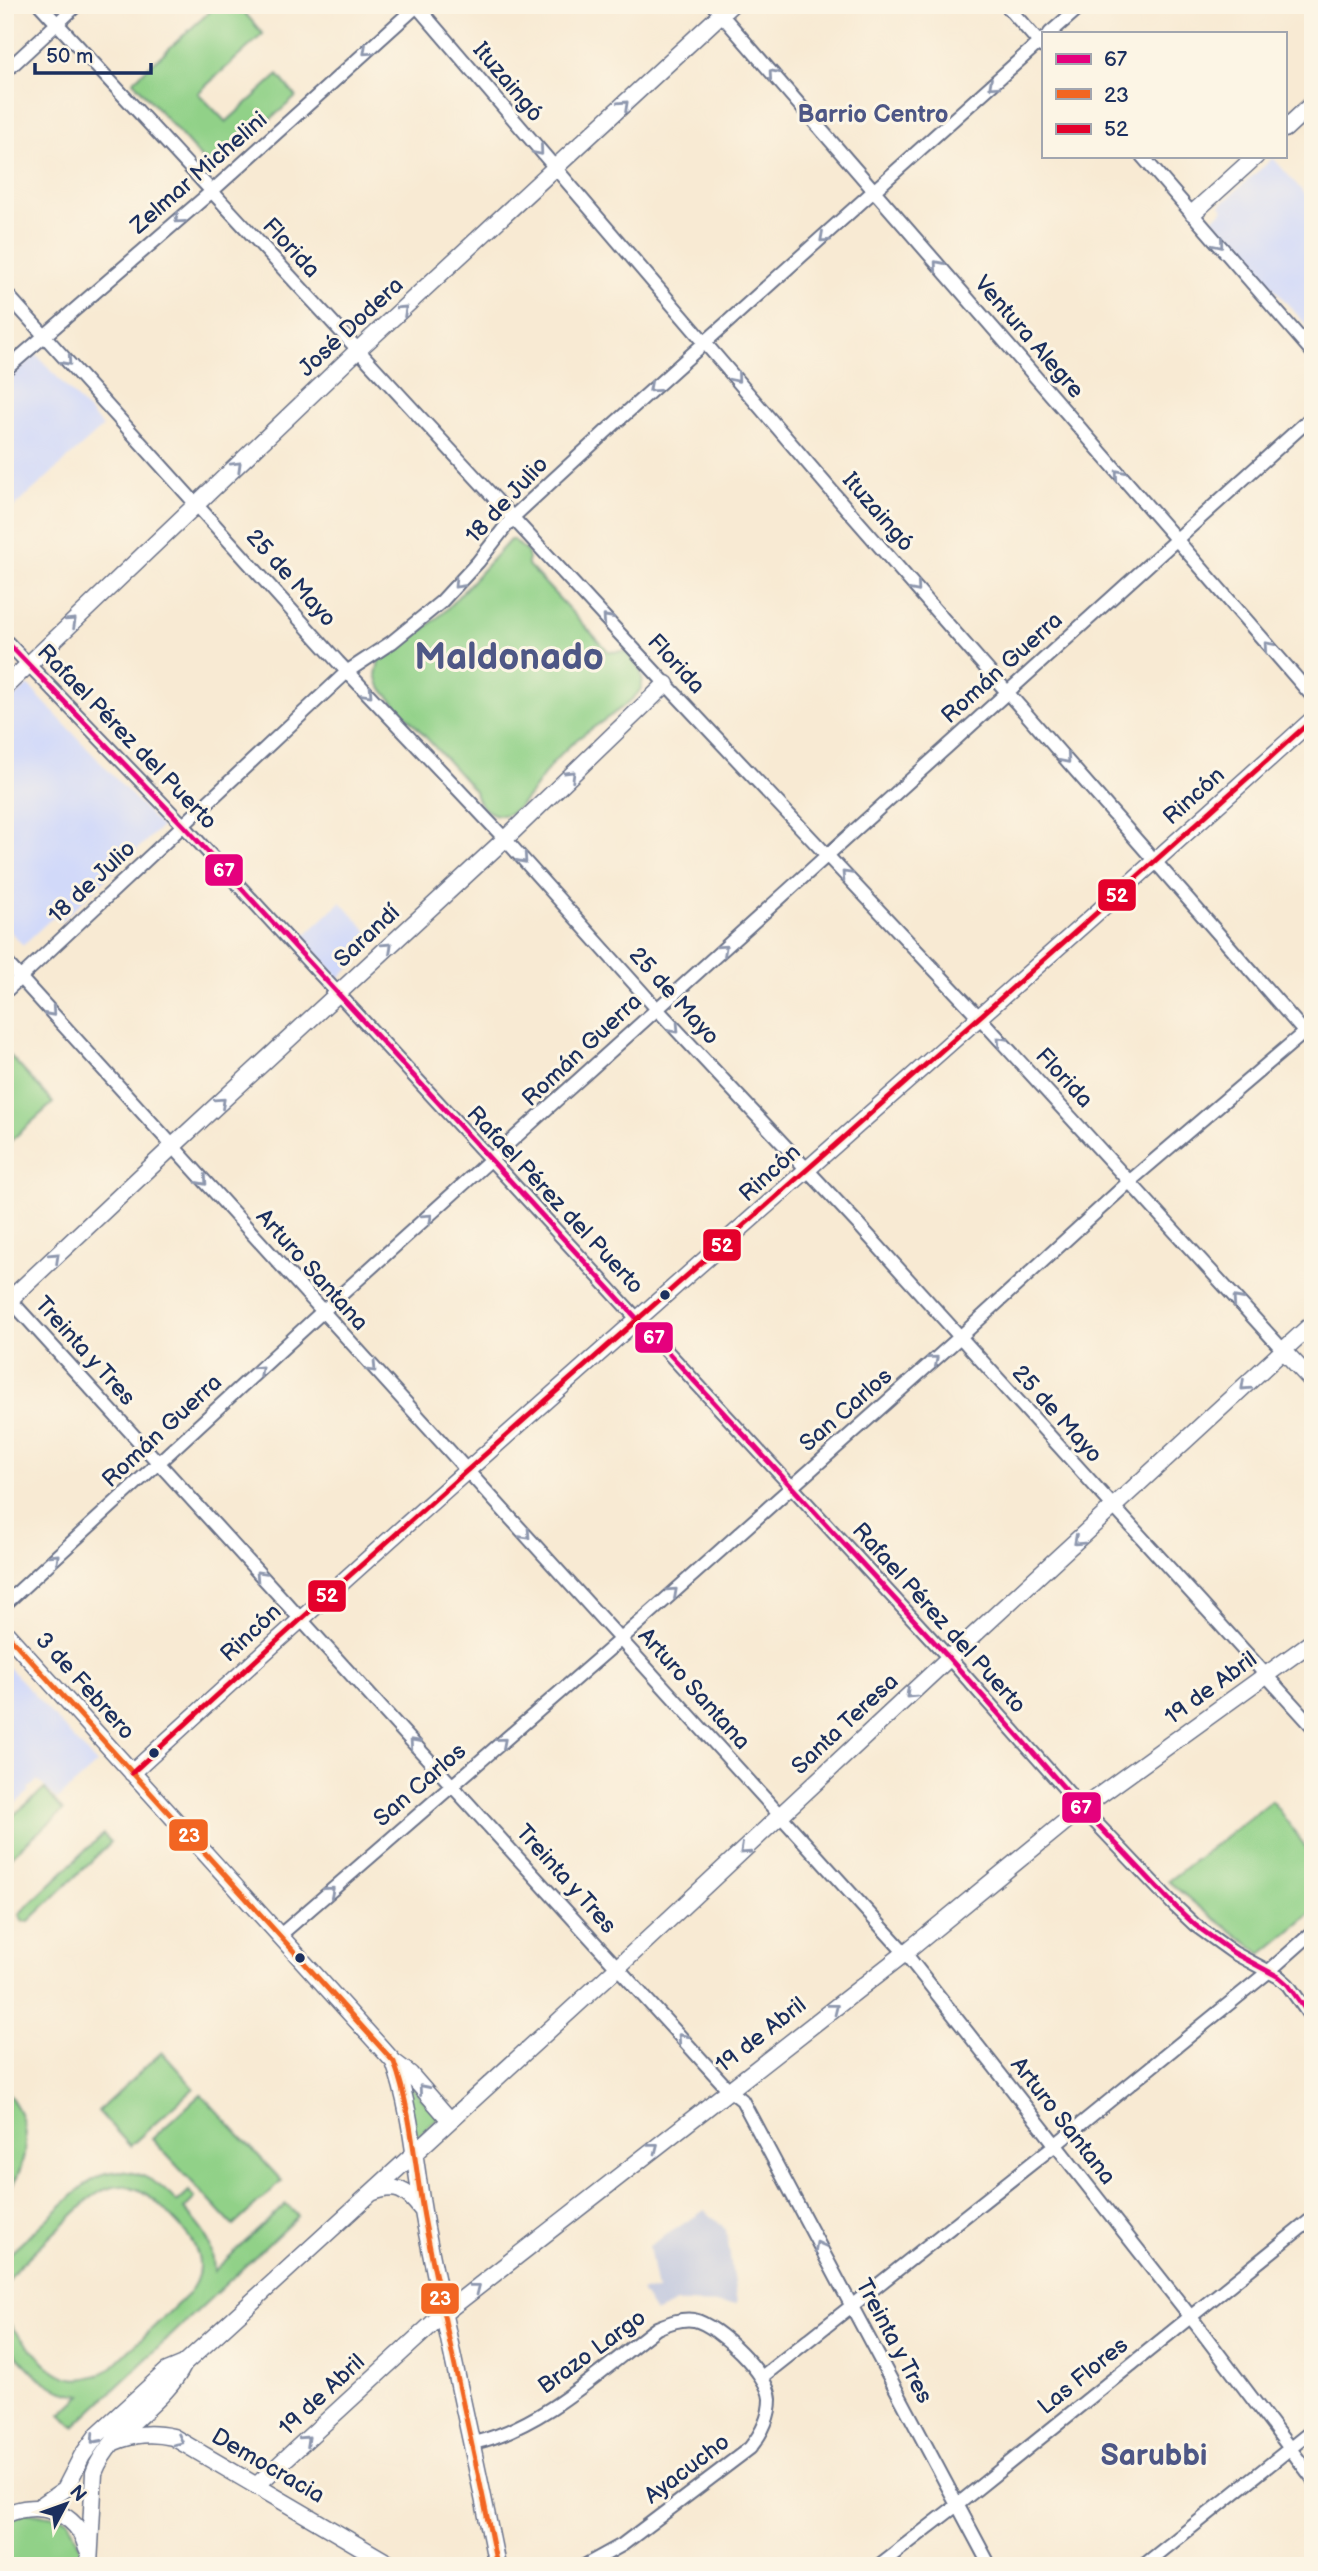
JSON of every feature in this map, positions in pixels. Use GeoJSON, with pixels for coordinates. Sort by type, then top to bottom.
{"type":"FeatureCollection","features":[{"type":"Feature","properties":{"kind":"street","name":"Florida"},"geometry":{"type":"LineString","coordinates":[[40,5],[357,351],[979,1017],[1283,1350]]}},
{"type":"Feature","properties":{"kind":"street"},"geometry":{"type":"LineString","coordinates":[[5,72],[78,5]]}},
{"type":"Feature","properties":{"kind":"street"},"geometry":{"type":"LineString","coordinates":[[1006,5],[1042,43]]}},
{"type":"Feature","properties":{"kind":"street"},"geometry":{"type":"LineString","coordinates":[[1051,32],[1082,5]]}},
{"type":"Feature","properties":{"kind":"street","name":"Ituzaingó"},"geometry":{"type":"LineString","coordinates":[[417,6],[555,170],[1007,692],[1155,862],[1310,1033]]}},
{"type":"Feature","properties":{"kind":"street","name":"Zelmar Michelini"},"geometry":{"type":"LineString","coordinates":[[5,370],[211,192],[417,6]]}},
{"type":"Feature","properties":{"kind":"street","name":"José Dodera"},"geometry":{"type":"LineString","coordinates":[[5,687],[357,351],[555,170],[722,8]]}},
{"type":"Feature","properties":{"kind":"street","name":"Ventura Alegre"},"geometry":{"type":"LineString","coordinates":[[722,8],[876,192],[1313,697]]}},
{"type":"Feature","properties":{"kind":"street","name":"18 de Julio"},"geometry":{"type":"LineString","coordinates":[[5,992],[348,671],[392,642],[441,601],[478,562],[513,517],[1042,43]]}},
{"type":"Feature","properties":{"kind":"street"},"geometry":{"type":"LineString","coordinates":[[1286,128],[1313,103]]}},
{"type":"Feature","properties":{"kind":"street"},"geometry":{"type":"LineString","coordinates":[[1144,158],[1313,353]]}},
{"type":"Feature","properties":{"kind":"street"},"geometry":{"type":"LineString","coordinates":[[1193,213],[1254,158]]}},
{"type":"Feature","properties":{"kind":"street","name":"25 de Mayo"},"geometry":{"type":"LineString","coordinates":[[5,292],[657,1009],[858,1224],[1313,1727]]}},
{"type":"Feature","properties":{"kind":"street","name":"Román Guerra"},"geometry":{"type":"LineString","coordinates":[[5,1604],[321,1312],[1313,416]]}},
{"type":"Feature","properties":{"kind":"street","name":"Rafael Pérez del Puerto"},"geometry":{"type":"LineString","coordinates":[[5,639],[184,826],[948,1658],[1082,1808],[1195,1925],[1234,1953],[1287,1985],[1313,2020]]}},
{"type":"Feature","properties":{"kind":"street","name":"Sarandí"},"geometry":{"type":"LineString","coordinates":[[7,1299],[338,995],[666,684]]}},
{"type":"Feature","properties":{"kind":"street","name":"Rincón"},"geometry":{"type":"LineString","coordinates":[[132,1773],[300,1619],[1313,719]]}},
{"type":"Feature","properties":{"kind":"street","name":"Arturo Santana"},"geometry":{"type":"LineString","coordinates":[[5,961],[905,1953],[1191,2316],[1313,2479]]}},
{"type":"Feature","properties":{"kind":"street","name":"San Carlos"},"geometry":{"type":"LineString","coordinates":[[279,1936],[621,1639],[960,1337],[1130,1181],[1310,1033]]}},
{"type":"Feature","properties":{"kind":"street","name":"Treinta y Tres"},"geometry":{"type":"LineString","coordinates":[[7,1299],[728,2089],[742,2100],[990,2566]]}},
{"type":"Feature","properties":{"kind":"street","name":"Santa Teresa"},"geometry":{"type":"LineString","coordinates":[[184,2364],[618,1967],[948,1658],[1313,1323]]}},
{"type":"Feature","properties":{"kind":"street"},"geometry":{"type":"LineString","coordinates":[[1283,1350],[1313,1382]]}},
{"type":"Feature","properties":{"kind":"street","name":"3 de Febrero"},"geometry":{"type":"LineString","coordinates":[[5,1632],[388,2057],[473,2442],[497,2566]]}},
{"type":"Feature","properties":{"kind":"street","name":"19 de Abril"},"geometry":{"type":"LineString","coordinates":[[256,2486],[443,2314],[905,1953],[1082,1808],[1313,1641]]}},
{"type":"Feature","properties":{"kind":"street"},"geometry":{"type":"LineString","coordinates":[[763,2376],[1055,2145],[1268,1972],[1313,1932]]}},
{"type":"Feature","properties":{"kind":"street"},"geometry":{"type":"LineString","coordinates":[[388,2057],[410,2074],[449,2119]]}},
{"type":"Feature","properties":{"kind":"street"},"geometry":{"type":"LineString","coordinates":[[370,2193],[397,2188],[412,2196],[422,2210]]}},
{"type":"Feature","properties":{"kind":"street","name":"Las Flores"},"geometry":{"type":"LineString","coordinates":[[878,2566],[1313,2218]]}},
{"type":"Feature","properties":{"kind":"street","name":"Brazo Largo"},"geometry":{"type":"LineString","coordinates":[[473,2442],[499,2436],[523,2426],[657,2328],[673,2321],[694,2320],[716,2330],[763,2376]]}},
{"type":"Feature","properties":{"kind":"street"},"geometry":{"type":"LineString","coordinates":[[89,2565],[94,2473],[98,2461],[176,2379],[184,2364]]}},
{"type":"Feature","properties":{"kind":"street"},"geometry":{"type":"LineString","coordinates":[[39,2507],[65,2489],[89,2444],[98,2434],[167,2371],[184,2364]]}},
{"type":"Feature","properties":{"kind":"street","name":"Ayacucho"},"geometry":{"type":"LineString","coordinates":[[584,2566],[631,2539],[750,2448],[762,2433],[769,2414],[770,2396],[763,2376]]}},
{"type":"Feature","properties":{"kind":"street"},"geometry":{"type":"LineString","coordinates":[[1143,2566],[1313,2430]]}},
{"type":"Feature","properties":{"kind":"street","name":"Democracia"},"geometry":{"type":"LineString","coordinates":[[114,2442],[135,2434],[154,2433],[173,2437],[393,2566]]}},
{"type":"Feature","properties":{"kind":"street"},"geometry":{"type":"LineString","coordinates":[[9,2510],[39,2507],[59,2513],[76,2526],[86,2544],[89,2565]]}},
{"type":"Feature","properties":{"kind":"shaded area"},"geometry":{"type":"Polygon","coordinates":[[[1273,158],[1313,203],[1313,333],[1213,219],[1224,209],[1220,205],[1273,158]]]}},
{"type":"Feature","properties":{"kind":"shaded area"},"geometry":{"type":"Polygon","coordinates":[[[36,354],[103,427],[5,515],[5,383],[36,354]]]}},
{"type":"Feature","properties":{"kind":"shaded area"},"geometry":{"type":"Polygon","coordinates":[[[28,685],[161,827],[60,922],[54,916],[23,945],[5,926],[5,706],[28,685]]]}},
{"type":"Feature","properties":{"kind":"shaded area"},"geometry":{"type":"Polygon","coordinates":[[[341,902],[378,943],[339,978],[302,938],[341,902]]]}},
{"type":"Feature","properties":{"kind":"shaded area"},"geometry":{"type":"Polygon","coordinates":[[[5,1663],[97,1764],[57,1800],[38,1780],[28,1789],[30,1791],[11,1807],[14,1811],[5,1819],[5,1663]]]}},
{"type":"Feature","properties":{"kind":"shaded area"},"geometry":{"type":"Polygon","coordinates":[[[705,2210],[726,2230],[737,2304],[676,2303],[655,2313],[641,2291],[657,2290],[649,2246],[705,2210]]]}},
{"type":"Feature","properties":{"kind":"green space"},"geometry":{"type":"Polygon","coordinates":[[[217,5],[238,5],[263,34],[198,93],[226,122],[278,75],[296,97],[212,170],[133,81],[217,5]]]}},
{"type":"Feature","properties":{"kind":"green space"},"geometry":{"type":"Polygon","coordinates":[[[510,540],[514,540],[528,553],[528,565],[609,652],[625,651],[639,668],[642,682],[641,688],[631,701],[560,755],[521,804],[510,813],[501,815],[491,813],[481,805],[475,791],[380,687],[376,675],[379,660],[444,612],[510,540]]]}},
{"type":"Feature","properties":{"kind":"green space"},"geometry":{"type":"Polygon","coordinates":[[[5,1050],[53,1103],[5,1146],[5,1050]]]}},
{"type":"Feature","properties":{"kind":"green space"},"geometry":{"type":"Polygon","coordinates":[[[45,1789],[63,1811],[5,1861],[5,1822],[45,1789]]]}},
{"type":"Feature","properties":{"kind":"green space"},"geometry":{"type":"Polygon","coordinates":[[[1272,1801],[1313,1857],[1313,1912],[1262,1954],[1168,1881],[1272,1801]]]}},
{"type":"Feature","properties":{"kind":"green space"},"geometry":{"type":"Polygon","coordinates":[[[103,1834],[111,1842],[29,1921],[23,1921],[19,1915],[21,1912],[103,1834]]]}},
{"type":"Feature","properties":{"kind":"green space"},"geometry":{"type":"Polygon","coordinates":[[[162,2052],[194,2088],[130,2146],[98,2111],[162,2052]]]}},
{"type":"Feature","properties":{"kind":"green space"},"geometry":{"type":"Polygon","coordinates":[[[402,2077],[439,2117],[416,2138],[402,2077]]]}},
{"type":"Feature","properties":{"kind":"green space"},"geometry":{"type":"Polygon","coordinates":[[[5,2088],[20,2113],[25,2145],[17,2177],[5,2194],[5,2088]]]}},
{"type":"Feature","properties":{"kind":"green space"},"geometry":{"type":"Polygon","coordinates":[[[201,2094],[282,2181],[233,2226],[152,2139],[201,2094]]]}},
{"type":"Feature","properties":{"kind":"green space"},"geometry":{"type":"Polygon","coordinates":[[[120,2171],[152,2180],[177,2202],[189,2191],[195,2198],[184,2209],[206,2237],[212,2252],[214,2271],[286,2204],[298,2216],[74,2427],[61,2414],[82,2395],[57,2389],[38,2377],[22,2361],[5,2342],[5,2312],[18,2335],[57,2372],[75,2379],[97,2375],[110,2369],[189,2293],[199,2271],[195,2248],[189,2236],[148,2195],[128,2186],[117,2186],[92,2197],[17,2268],[5,2287],[5,2258],[83,2186],[105,2173],[120,2171]]]}},
{"type":"Feature","properties":{"kind":"green space"},"geometry":{"type":"Polygon","coordinates":[[[16,2510],[68,2519],[89,2566],[5,2566],[5,2515],[16,2510]]]}},
{"type":"Feature","properties":{"kind":"transit line","name":"67"},"geometry":{"type":"LineString","coordinates":[[5,640],[184,826],[949,1658],[1082,1808],[1195,1925],[1234,1953],[1279,1977],[1313,2020]]}},
{"type":"Feature","properties":{"kind":"transit line","name":"52"},"geometry":{"type":"LineString","coordinates":[[132,1773],[426,1507],[1313,719]]}},
{"type":"Feature","properties":{"kind":"transit line","name":"23"},"geometry":{"type":"LineString","coordinates":[[5,1632],[394,2062],[410,2123],[426,2228],[497,2566]]}},
{"type":"Feature","properties":{"kind":"district","name":"Barrio Centro"},"geometry":{"type":"Point","coordinates":[873,114]}},
{"type":"Feature","properties":{"kind":"district","name":"Maldonado"},"geometry":{"type":"Point","coordinates":[509,658]}},
{"type":"Feature","properties":{"kind":"district","name":"Sarubbi"},"geometry":{"type":"Point","coordinates":[1154,2456]}}]}
